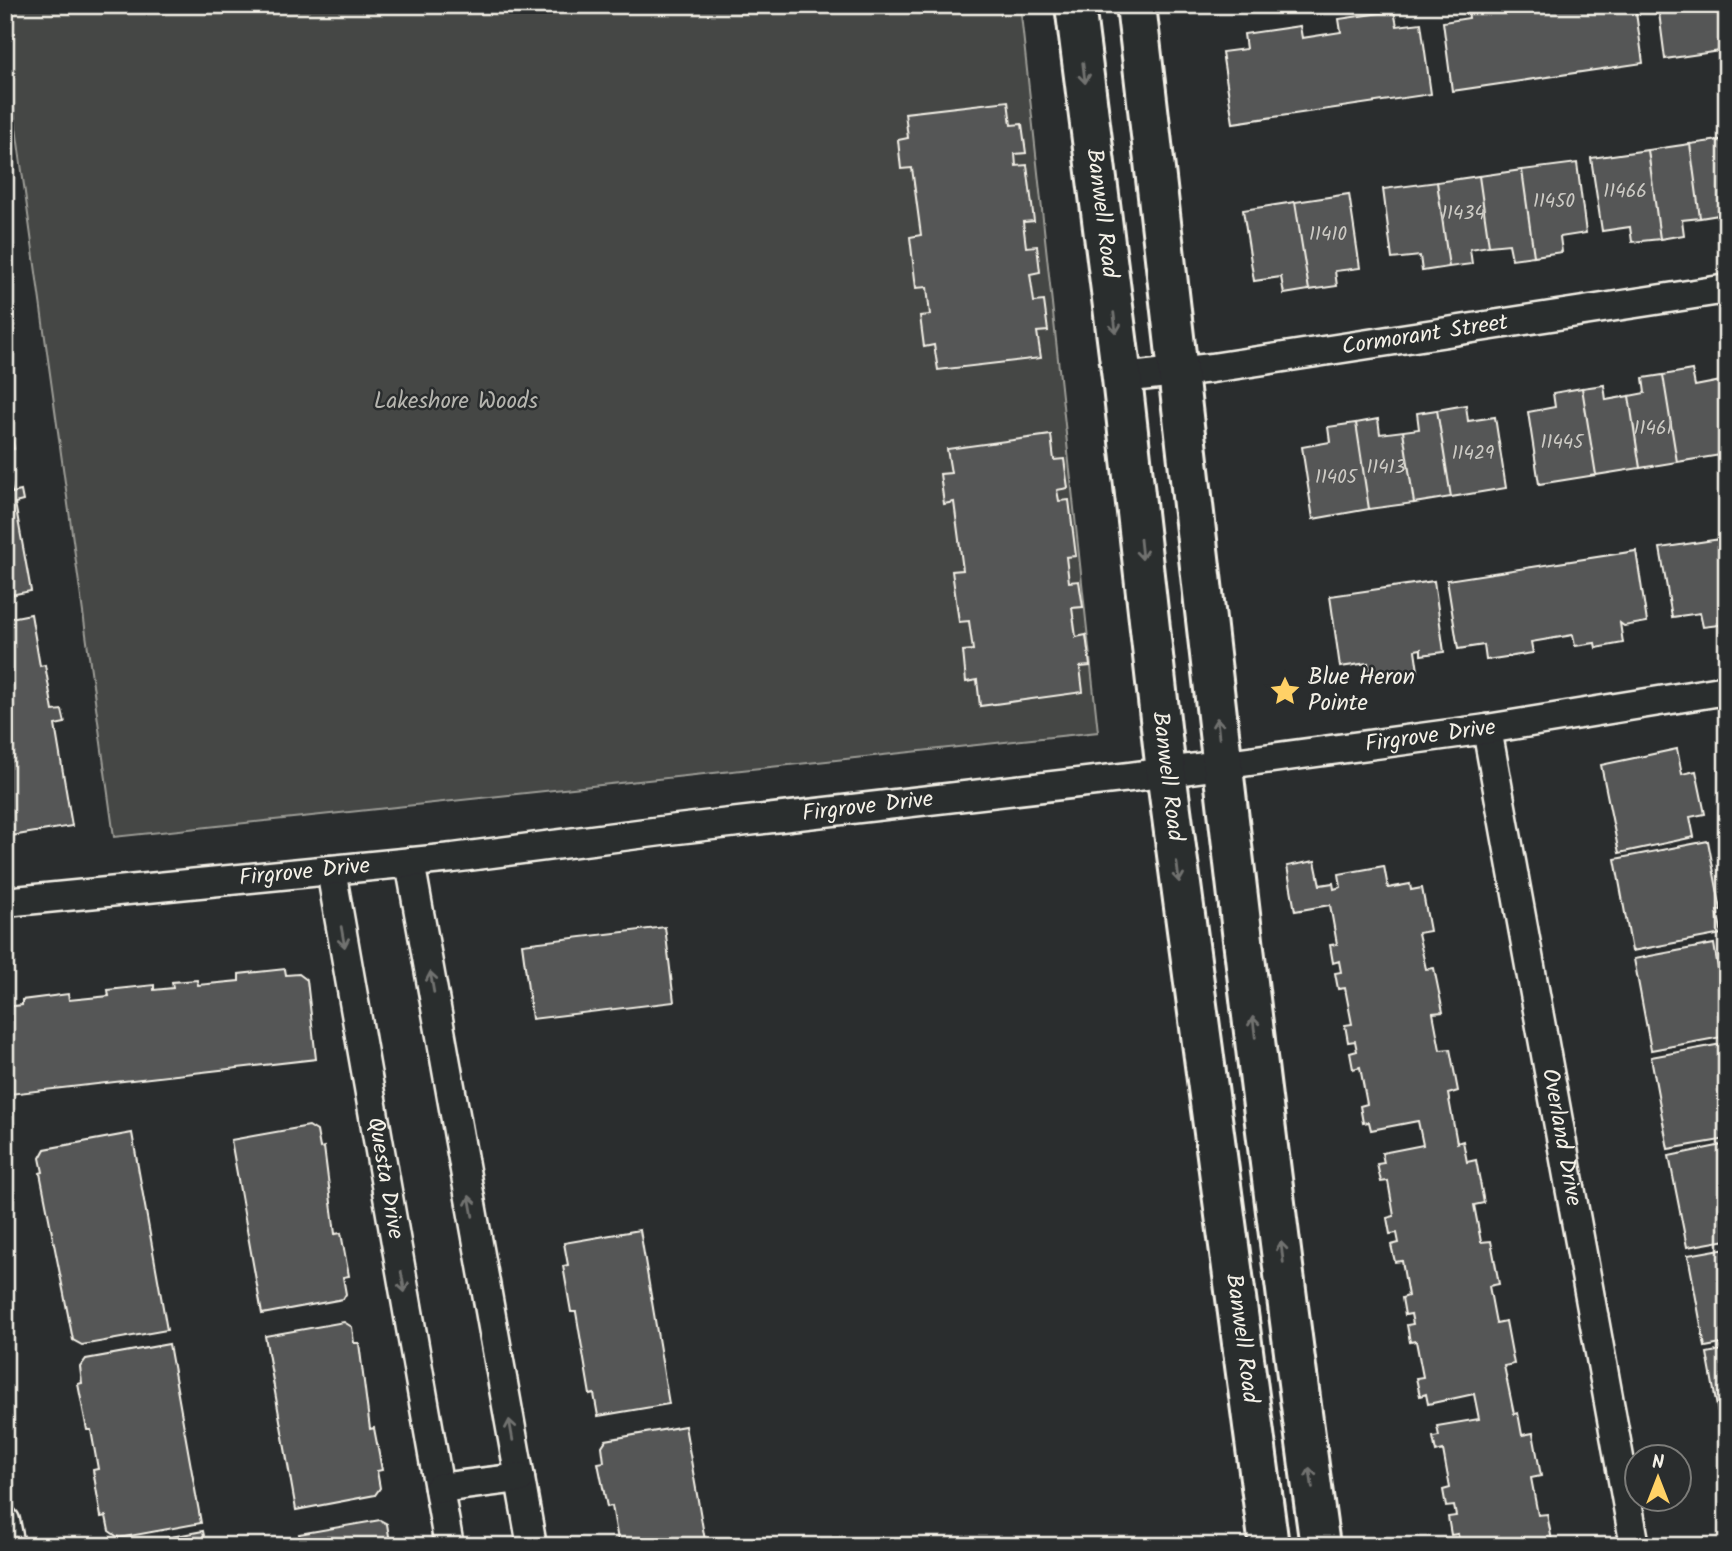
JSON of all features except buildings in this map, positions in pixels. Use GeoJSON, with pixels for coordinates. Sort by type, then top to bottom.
{"type":"FeatureCollection","features":[{"type":"Feature","properties":{"kind":"main road","name":"Banwell Road"},"geometry":{"type":"LineString","coordinates":[[1075,5],[1122,378],[1166,772],[1269,1546]]}},
{"type":"Feature","properties":{"kind":"main road"},"geometry":{"type":"LineString","coordinates":[[1136,5],[1222,765],[1320,1546]]}},
{"type":"Feature","properties":{"kind":"street","name":"Cormorant Street"},"geometry":{"type":"LineString","coordinates":[[1122,378],[1179,372],[1727,289]]}},
{"type":"Feature","properties":{"kind":"street","name":"Firgrove Drive"},"geometry":{"type":"LineString","coordinates":[[5,901],[453,858],[1166,772],[1487,729],[1727,690]]}},
{"type":"Feature","properties":{"kind":"street","name":"Overland Drive"},"geometry":{"type":"LineString","coordinates":[[1487,729],[1635,1546]]}},
{"type":"Feature","properties":{"kind":"street"},"geometry":{"type":"LineString","coordinates":[[410,862],[533,1546]]}},
{"type":"Feature","properties":{"kind":"street","name":"Questa Drive"},"geometry":{"type":"LineString","coordinates":[[331,870],[449,1546]]}},
{"type":"Feature","properties":{"kind":"street"},"geometry":{"type":"LineString","coordinates":[[439,1488],[520,1478]]}},
{"type":"Feature","properties":{"kind":"street"},"geometry":{"type":"LineString","coordinates":[[5,1521],[10,1546]]}},
{"type":"Feature","properties":{"kind":"green space","name":"Lakeshore Woods"},"geometry":{"type":"Polygon","coordinates":[[[5,5],[1020,5],[1098,732],[114,837],[9,77],[5,77],[5,5]]]}},
{"type":"Feature","properties":{"kind":"place","name":"Blue Heron Pointe"},"geometry":{"type":"Point","coordinates":[1285,691]}}]}
